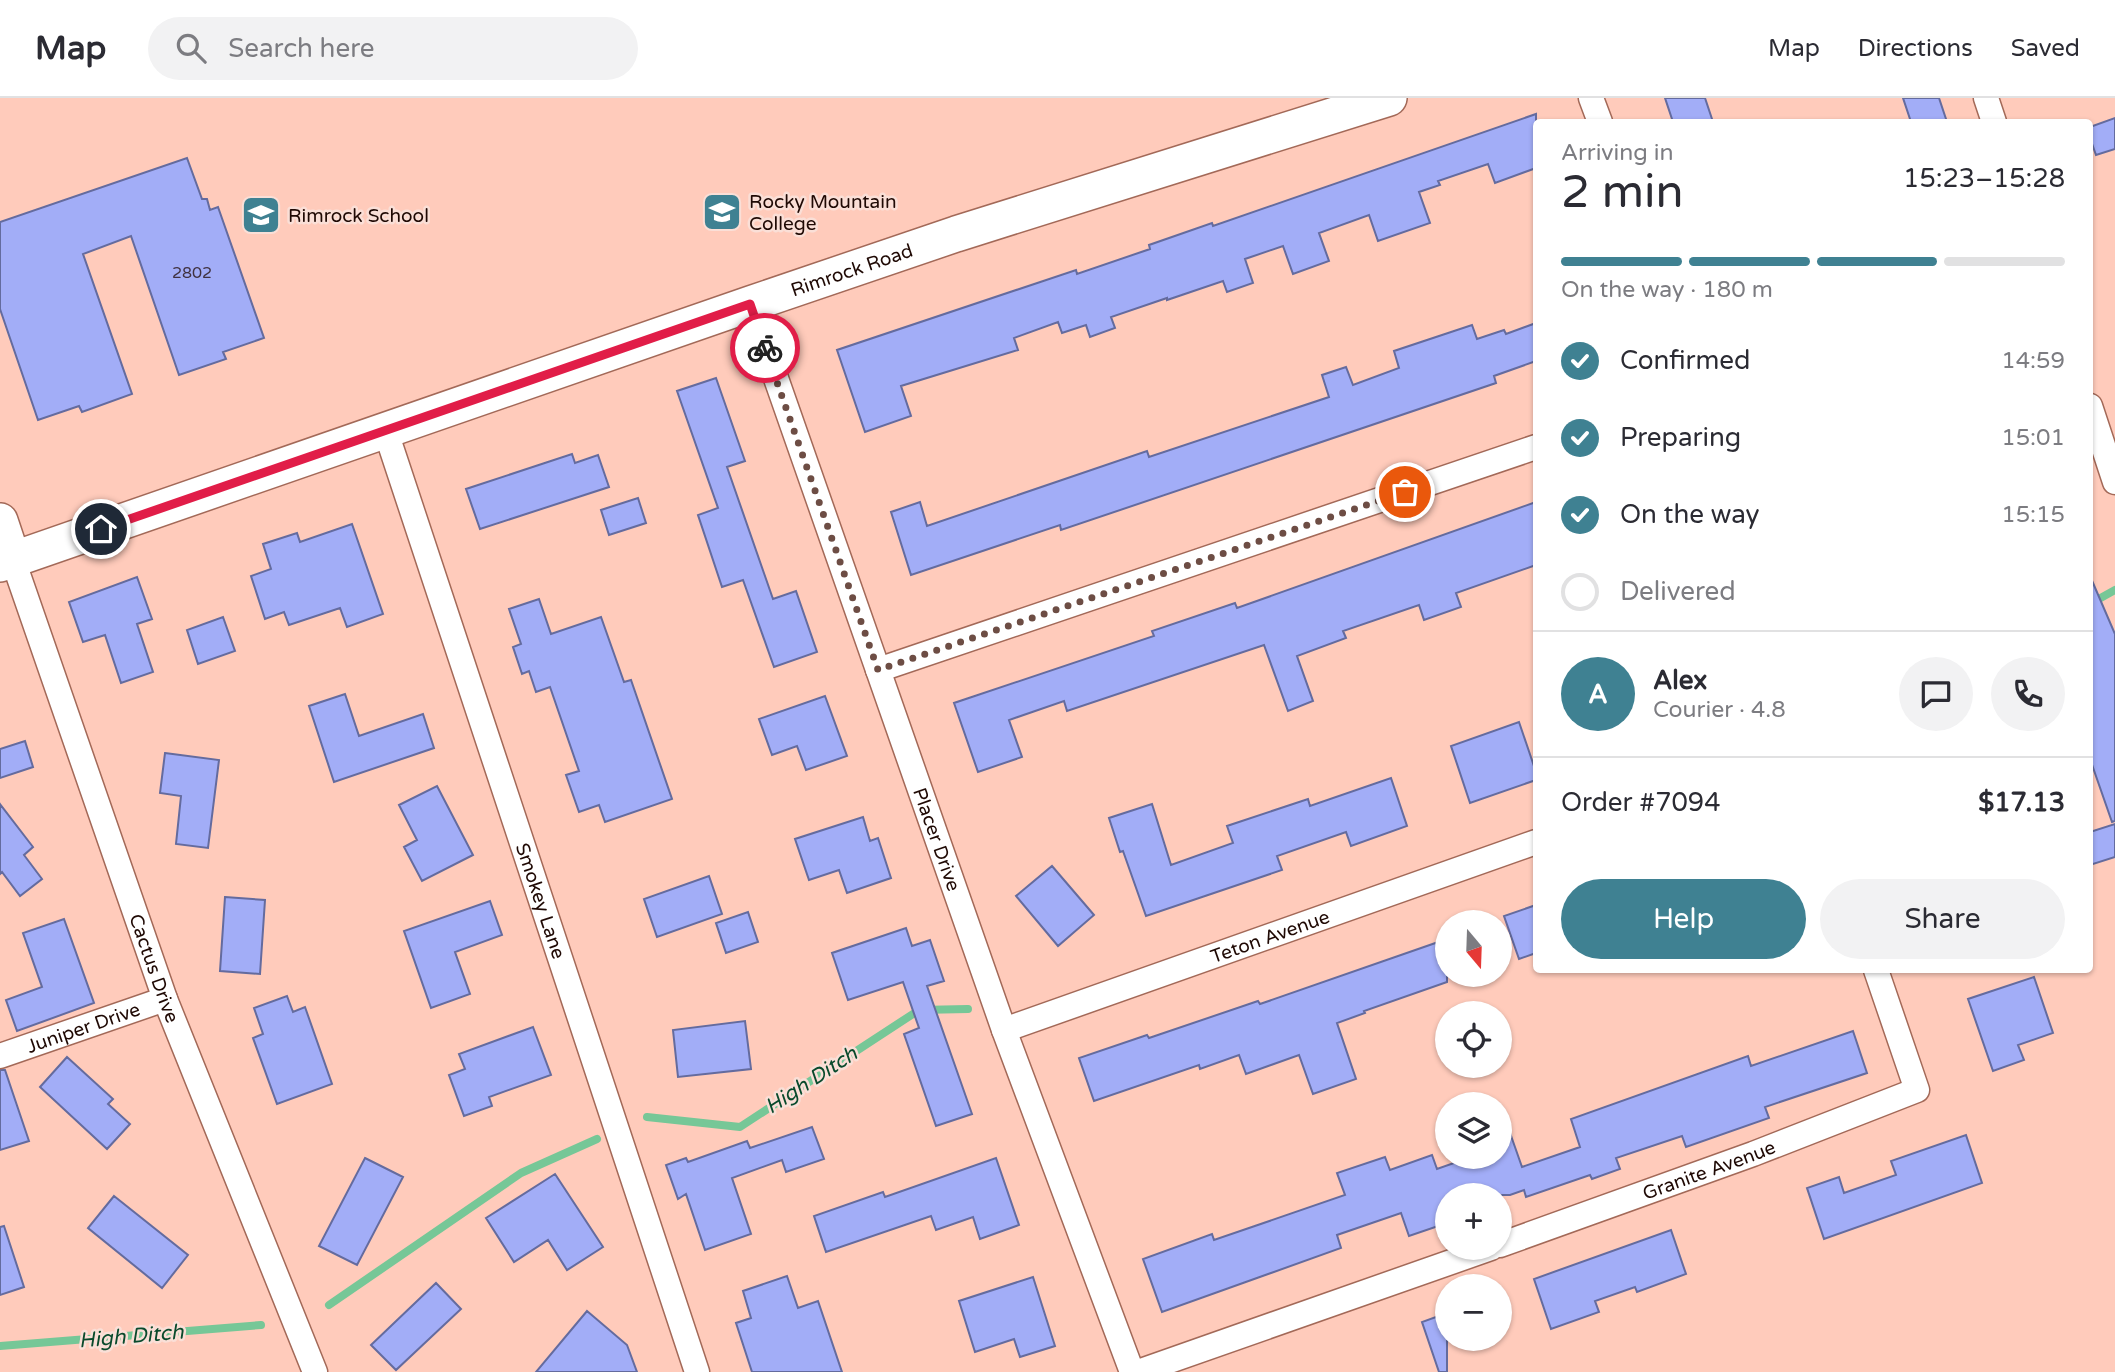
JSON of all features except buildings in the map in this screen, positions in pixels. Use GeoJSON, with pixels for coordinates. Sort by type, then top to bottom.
{"type":"FeatureCollection","features":[{"type":"Feature","properties":{"kind":"main road","name":"Rimrock Road"},"geometry":{"type":"LineString","coordinates":[[7,562],[385,429],[956,234],[1390,98]]}},
{"type":"Feature","properties":{"kind":"main road"},"geometry":{"type":"LineString","coordinates":[[0,521],[7,562]]}},
{"type":"Feature","properties":{"kind":"street"},"geometry":{"type":"LineString","coordinates":[[1591,98],[1599,119]]}},
{"type":"Feature","properties":{"kind":"street"},"geometry":{"type":"LineString","coordinates":[[1986,98],[1993,119]]}},
{"type":"Feature","properties":{"kind":"street","name":"Placer Drive"},"geometry":{"type":"LineString","coordinates":[[750,304],[1004,1030],[1132,1372]]}},
{"type":"Feature","properties":{"kind":"street"},"geometry":{"type":"LineString","coordinates":[[2093,415],[2115,482]]}},
{"type":"Feature","properties":{"kind":"street","name":"Smokey Lane"},"geometry":{"type":"LineString","coordinates":[[385,429],[697,1372]]}},
{"type":"Feature","properties":{"kind":"street"},"geometry":{"type":"LineString","coordinates":[[878,670],[1533,448]]}},
{"type":"Feature","properties":{"kind":"street","name":"Cactus Drive"},"geometry":{"type":"LineString","coordinates":[[7,562],[165,999],[315,1372]]}},
{"type":"Feature","properties":{"kind":"street","name":"Teton Avenue"},"geometry":{"type":"LineString","coordinates":[[1004,1030],[1533,843]]}},
{"type":"Feature","properties":{"kind":"street","name":"Granite Avenue"},"geometry":{"type":"LineString","coordinates":[[1512,1241],[1753,1154],[1917,1090],[1877,973]]}},
{"type":"Feature","properties":{"kind":"street","name":"Juniper Drive"},"geometry":{"type":"LineString","coordinates":[[0,1056],[165,999]]}},
{"type":"Feature","properties":{"kind":"street"},"geometry":{"type":"LineString","coordinates":[[1138,1372],[1457,1260]]}},
{"type":"Feature","properties":{"kind":"waterway","name":"High Ditch"},"geometry":{"type":"LineString","coordinates":[[2093,600],[2115,590]]}},
{"type":"Feature","properties":{"kind":"waterway","name":"High Ditch"},"geometry":{"type":"LineString","coordinates":[[647,1117],[740,1127],[919,1010],[968,1009]]}},
{"type":"Feature","properties":{"kind":"waterway","name":"High Ditch"},"geometry":{"type":"LineString","coordinates":[[329,1305],[521,1173],[597,1139]]}},
{"type":"Feature","properties":{"kind":"waterway","name":"High Ditch"},"geometry":{"type":"LineString","coordinates":[[0,1346],[261,1325]]}},
{"type":"Feature","properties":{"kind":"way so far"},"geometry":{"type":"LineString","coordinates":[[765,348],[878,670],[1405,492]]}},
{"type":"Feature","properties":{"kind":"place","name":"Rocky Mountain College"},"geometry":{"type":"Point","coordinates":[722,212]}},
{"type":"Feature","properties":{"kind":"place","name":"Rimrock School"},"geometry":{"type":"Point","coordinates":[261,215]}},
{"type":"Feature","properties":{"kind":"route"},"geometry":{"type":"LineString","coordinates":[[101,529],[750,304],[765,348]]}}]}
